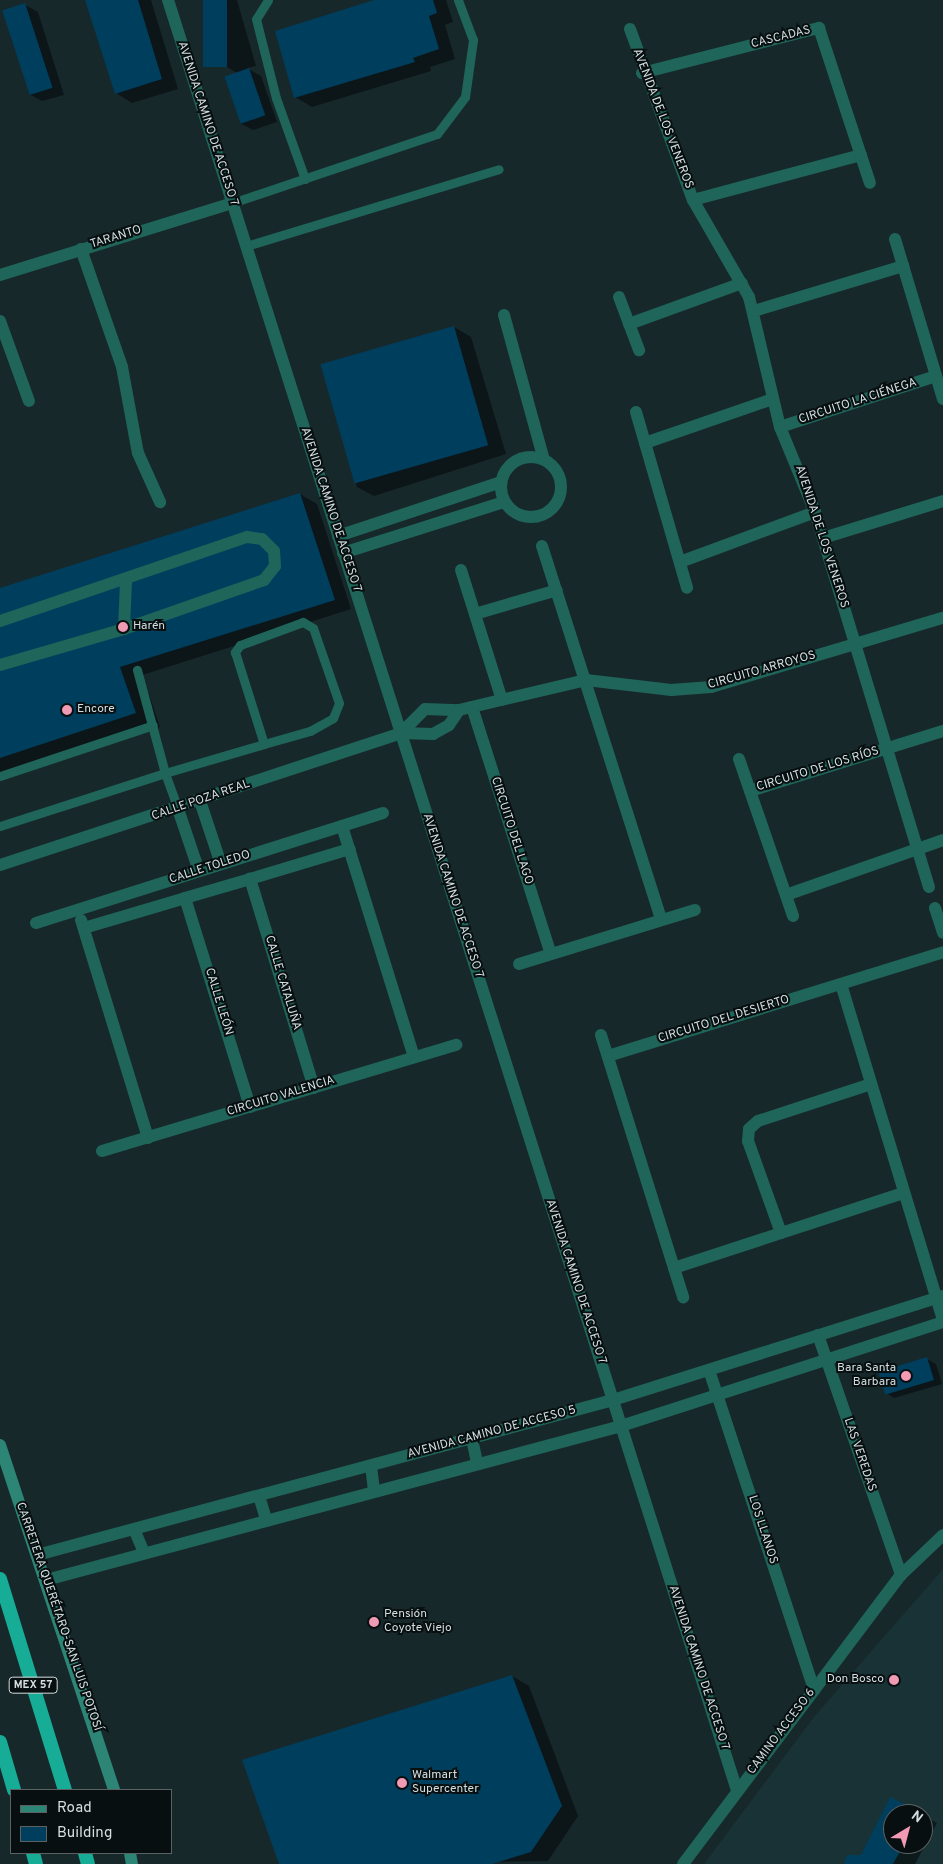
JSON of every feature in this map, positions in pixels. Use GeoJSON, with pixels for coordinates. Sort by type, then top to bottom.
{"type":"FeatureCollection","features":[{"type":"Feature","properties":{"kind":"highway","name":"MEX 57"},"geometry":{"type":"LineString","coordinates":[[0,1579],[65,1789]]}},
{"type":"Feature","properties":{"kind":"highway"},"geometry":{"type":"LineString","coordinates":[[0,1742],[14,1789]]}},
{"type":"Feature","properties":{"kind":"main road","name":"CARRETERA QUERÉTARO-SAN LUIS POTOSÍ"},"geometry":{"type":"LineString","coordinates":[[0,1445],[114,1789]]}},
{"type":"Feature","properties":{"kind":"street","name":"AVENIDA CAMINO DE ACCESO 7"},"geometry":{"type":"LineString","coordinates":[[168,0],[737,1791]]}},
{"type":"Feature","properties":{"kind":"street","name":"CASCADAS"},"geometry":{"type":"LineString","coordinates":[[642,73],[819,28],[870,183]]}},
{"type":"Feature","properties":{"kind":"street","name":"AVENIDA DE LOS VENEROS"},"geometry":{"type":"LineString","coordinates":[[630,29],[642,73],[693,200],[742,283],[754,311],[772,399],[780,427],[815,512],[929,887]]}},
{"type":"Feature","properties":{"kind":"street"},"geometry":{"type":"LineString","coordinates":[[693,200],[861,155]]}},
{"type":"Feature","properties":{"kind":"street","name":"TARANTO"},"geometry":{"type":"LineString","coordinates":[[0,275],[81,248],[232,203]]}},
{"type":"Feature","properties":{"kind":"street"},"geometry":{"type":"LineString","coordinates":[[895,239],[943,399]]}},
{"type":"Feature","properties":{"kind":"street"},"geometry":{"type":"LineString","coordinates":[[81,248],[122,367],[138,453],[160,502]]}},
{"type":"Feature","properties":{"kind":"street"},"geometry":{"type":"LineString","coordinates":[[754,311],[903,266]]}},
{"type":"Feature","properties":{"kind":"street"},"geometry":{"type":"LineString","coordinates":[[629,324],[742,283]]}},
{"type":"Feature","properties":{"kind":"street"},"geometry":{"type":"LineString","coordinates":[[619,297],[639,350]]}},
{"type":"Feature","properties":{"kind":"street"},"geometry":{"type":"LineString","coordinates":[[501,482],[504,502],[520,515],[549,512],[561,484],[544,460],[504,315]]}},
{"type":"Feature","properties":{"kind":"street"},"geometry":{"type":"LineString","coordinates":[[0,321],[29,401]]}},
{"type":"Feature","properties":{"kind":"street","name":"CIRCUITO LA CIÉNEGA"},"geometry":{"type":"LineString","coordinates":[[780,427],[936,376]]}},
{"type":"Feature","properties":{"kind":"street"},"geometry":{"type":"LineString","coordinates":[[645,443],[772,399]]}},
{"type":"Feature","properties":{"kind":"street"},"geometry":{"type":"LineString","coordinates":[[636,412],[687,588]]}},
{"type":"Feature","properties":{"kind":"street"},"geometry":{"type":"LineString","coordinates":[[338,536],[501,482],[517,460],[544,460]]}},
{"type":"Feature","properties":{"kind":"street"},"geometry":{"type":"LineString","coordinates":[[822,538],[943,501]]}},
{"type":"Feature","properties":{"kind":"street"},"geometry":{"type":"LineString","coordinates":[[344,553],[504,502]]}},
{"type":"Feature","properties":{"kind":"street"},"geometry":{"type":"LineString","coordinates":[[410,512],[416,530]]}},
{"type":"Feature","properties":{"kind":"street"},"geometry":{"type":"LineString","coordinates":[[680,562],[815,512]]}},
{"type":"Feature","properties":{"kind":"street"},"geometry":{"type":"LineString","coordinates":[[0,621],[126,582],[246,537],[262,539],[274,552],[275,566],[264,580],[124,629],[0,661]]}},
{"type":"Feature","properties":{"kind":"street"},"geometry":{"type":"LineString","coordinates":[[542,546],[661,920]]}},
{"type":"Feature","properties":{"kind":"street"},"geometry":{"type":"LineString","coordinates":[[461,570],[502,700]]}},
{"type":"Feature","properties":{"kind":"street"},"geometry":{"type":"LineString","coordinates":[[124,629],[126,582]]}},
{"type":"Feature","properties":{"kind":"street"},"geometry":{"type":"LineString","coordinates":[[474,614],[557,590]]}},
{"type":"Feature","properties":{"kind":"street","name":"CIRCUITO ARROYOS"},"geometry":{"type":"LineString","coordinates":[[401,733],[425,709],[459,710],[586,680],[671,690],[711,687],[943,618]]}},
{"type":"Feature","properties":{"kind":"street","name":"CIRCUITO DEL LAGO"},"geometry":{"type":"LineString","coordinates":[[472,707],[551,954]]}},
{"type":"Feature","properties":{"kind":"street"},"geometry":{"type":"LineString","coordinates":[[401,733],[433,734],[448,725],[459,710]]}},
{"type":"Feature","properties":{"kind":"street","name":"CIRCUITO DE LOS RÍOS"},"geometry":{"type":"LineString","coordinates":[[750,791],[943,731]]}},
{"type":"Feature","properties":{"kind":"street","name":"CALLE POZA REAL"},"geometry":{"type":"LineString","coordinates":[[0,865],[178,809],[401,733]]}},
{"type":"Feature","properties":{"kind":"street","name":"CIRCUITO DE LOS RÍOS"},"geometry":{"type":"LineString","coordinates":[[739,759],[793,916]]}},
{"type":"Feature","properties":{"kind":"street"},"geometry":{"type":"LineString","coordinates":[[200,801],[221,864]]}},
{"type":"Feature","properties":{"kind":"street"},"geometry":{"type":"LineString","coordinates":[[178,809],[199,871]]}},
{"type":"Feature","properties":{"kind":"street","name":"CALLE TOLEDO"},"geometry":{"type":"LineString","coordinates":[[36,924],[383,813]]}},
{"type":"Feature","properties":{"kind":"street"},"geometry":{"type":"LineString","coordinates":[[342,826],[414,1057]]}},
{"type":"Feature","properties":{"kind":"street"},"geometry":{"type":"LineString","coordinates":[[786,895],[943,840]]}},
{"type":"Feature","properties":{"kind":"street","name":"CALLE TOLEDO"},"geometry":{"type":"LineString","coordinates":[[84,928],[350,849]]}},
{"type":"Feature","properties":{"kind":"street","name":"CALLE CATALUÑA"},"geometry":{"type":"LineString","coordinates":[[250,879],[314,1088]]}},
{"type":"Feature","properties":{"kind":"street","name":"CALLE LEÓN"},"geometry":{"type":"LineString","coordinates":[[185,898],[250,1107]]}},
{"type":"Feature","properties":{"kind":"street"},"geometry":{"type":"LineString","coordinates":[[935,908],[943,933]]}},
{"type":"Feature","properties":{"kind":"street"},"geometry":{"type":"LineString","coordinates":[[78,910],[148,1138]]}},
{"type":"Feature","properties":{"kind":"street"},"geometry":{"type":"LineString","coordinates":[[519,964],[695,910]]}},
{"type":"Feature","properties":{"kind":"street","name":"CIRCUITO DEL DESIERTO"},"geometry":{"type":"LineString","coordinates":[[608,1056],[943,952]]}},
{"type":"Feature","properties":{"kind":"street"},"geometry":{"type":"LineString","coordinates":[[841,984],[904,1193],[940,1297],[943,1321]]}},
{"type":"Feature","properties":{"kind":"street"},"geometry":{"type":"LineString","coordinates":[[601,1035],[683,1297]]}},
{"type":"Feature","properties":{"kind":"street","name":"CIRCUITO VALENCIA"},"geometry":{"type":"LineString","coordinates":[[102,1151],[456,1045]]}},
{"type":"Feature","properties":{"kind":"street"},"geometry":{"type":"LineString","coordinates":[[781,1233],[748,1141],[750,1129],[758,1121],[871,1084]]}},
{"type":"Feature","properties":{"kind":"street"},"geometry":{"type":"LineString","coordinates":[[674,1268],[904,1193]]}},
{"type":"Feature","properties":{"kind":"street","name":"AVENIDA CAMINO DE ACCESO 5"},"geometry":{"type":"LineString","coordinates":[[37,1555],[613,1400],[940,1297]]}},
{"type":"Feature","properties":{"kind":"street","name":"AVENIDA CAMINO DE ACCESO 5"},"geometry":{"type":"LineString","coordinates":[[46,1580],[266,1519],[621,1426],[943,1321]]}},
{"type":"Feature","properties":{"kind":"street","name":"LAS VEREDAS"},"geometry":{"type":"LineString","coordinates":[[818,1335],[901,1575]]}},
{"type":"Feature","properties":{"kind":"street","name":"LOS LLANOS"},"geometry":{"type":"LineString","coordinates":[[709,1370],[814,1690]]}},
{"type":"Feature","properties":{"kind":"street"},"geometry":{"type":"LineString","coordinates":[[472,1439],[477,1463]]}},
{"type":"Feature","properties":{"kind":"street"},"geometry":{"type":"LineString","coordinates":[[371,1466],[374,1491]]}},
{"type":"Feature","properties":{"kind":"street"},"geometry":{"type":"LineString","coordinates":[[259,1496],[266,1519]]}},
{"type":"Feature","properties":{"kind":"street"},"geometry":{"type":"LineString","coordinates":[[134,1529],[144,1552]]}},
{"type":"Feature","properties":{"kind":"street","name":"CAMINO ACCESO 6"},"geometry":{"type":"LineString","coordinates":[[683,1864],[901,1575],[943,1535]]}},
{"type":"Feature","properties":{"kind":"lane"},"geometry":{"type":"LineString","coordinates":[[268,0],[256,18],[276,98],[305,179]]}},
{"type":"Feature","properties":{"kind":"lane"},"geometry":{"type":"LineString","coordinates":[[232,203],[437,134],[465,97],[473,40],[458,0]]}},
{"type":"Feature","properties":{"kind":"lane"},"geometry":{"type":"LineString","coordinates":[[246,246],[499,169]]}},
{"type":"Feature","properties":{"kind":"lane"},"geometry":{"type":"LineString","coordinates":[[0,826],[264,744],[334,718],[339,703],[313,628],[303,622],[240,646],[235,652],[264,744]]}},
{"type":"Feature","properties":{"kind":"lane"},"geometry":{"type":"LineString","coordinates":[[137,670],[165,774],[178,809]]}},
{"type":"Feature","properties":{"kind":"lane"},"geometry":{"type":"LineString","coordinates":[[0,776],[152,725]]}},
{"type":"Feature","properties":{"kind":"shaded area","name":"Don Bosco"},"geometry":{"type":"Polygon","coordinates":[[[943,1569],[943,1864],[704,1864],[814,1717],[943,1569]]]}},
{"type":"Feature","properties":{"kind":"building"},"geometry":{"type":"Polygon","coordinates":[[[85,0],[138,0],[162,79],[115,94],[85,0]]]}},
{"type":"Feature","properties":{"kind":"building"},"geometry":{"type":"Polygon","coordinates":[[[203,0],[227,0],[227,67],[203,67],[203,0]]]}},
{"type":"Feature","properties":{"kind":"building"},"geometry":{"type":"Polygon","coordinates":[[[374,0],[433,0],[437,13],[429,16],[439,49],[413,58],[415,62],[294,98],[275,31],[374,0]]]}},
{"type":"Feature","properties":{"kind":"building"},"geometry":{"type":"Polygon","coordinates":[[[25,3],[53,88],[30,95],[2,10],[25,3]]]}},
{"type":"Feature","properties":{"kind":"building"},"geometry":{"type":"Polygon","coordinates":[[[249,68],[265,115],[241,124],[224,76],[249,68]]]}},
{"type":"Feature","properties":{"kind":"building"},"geometry":{"type":"Polygon","coordinates":[[[454,326],[488,445],[355,484],[320,364],[454,326]]]}},
{"type":"Feature","properties":{"kind":"building","name":"Harén"},"geometry":{"type":"Polygon","coordinates":[[[300,493],[335,600],[120,667],[136,713],[0,758],[0,588],[300,493]]]}},
{"type":"Feature","properties":{"kind":"building","name":"Bara Santa Barbara"},"geometry":{"type":"Polygon","coordinates":[[[927,1357],[934,1380],[885,1395],[878,1372],[927,1357]]]}},
{"type":"Feature","properties":{"kind":"building","name":"Walmart Supercenter"},"geometry":{"type":"Polygon","coordinates":[[[512,1675],[562,1806],[531,1852],[492,1864],[279,1864],[242,1760],[512,1675]]]}},
{"type":"Feature","properties":{"kind":"building"},"geometry":{"type":"Polygon","coordinates":[[[890,1797],[904,1804],[886,1804],[890,1797]]]}},
{"type":"Feature","properties":{"kind":"building"},"geometry":{"type":"Polygon","coordinates":[[[883,1811],[883,1854],[898,1854],[893,1864],[844,1864],[847,1855],[861,1855],[883,1811]]]}},
{"type":"Feature","properties":{"kind":"place","name":"Harén"},"geometry":{"type":"Point","coordinates":[123,627]}},
{"type":"Feature","properties":{"kind":"place","name":"Encore"},"geometry":{"type":"Point","coordinates":[67,710]}},
{"type":"Feature","properties":{"kind":"place","name":"Bara Santa Barbara"},"geometry":{"type":"Point","coordinates":[906,1376]}},
{"type":"Feature","properties":{"kind":"place","name":"Pensión Coyote Viejo"},"geometry":{"type":"Point","coordinates":[374,1622]}},
{"type":"Feature","properties":{"kind":"place","name":"Don Bosco"},"geometry":{"type":"Point","coordinates":[894,1680]}},
{"type":"Feature","properties":{"kind":"place","name":"Walmart Supercenter"},"geometry":{"type":"Point","coordinates":[402,1783]}}]}
